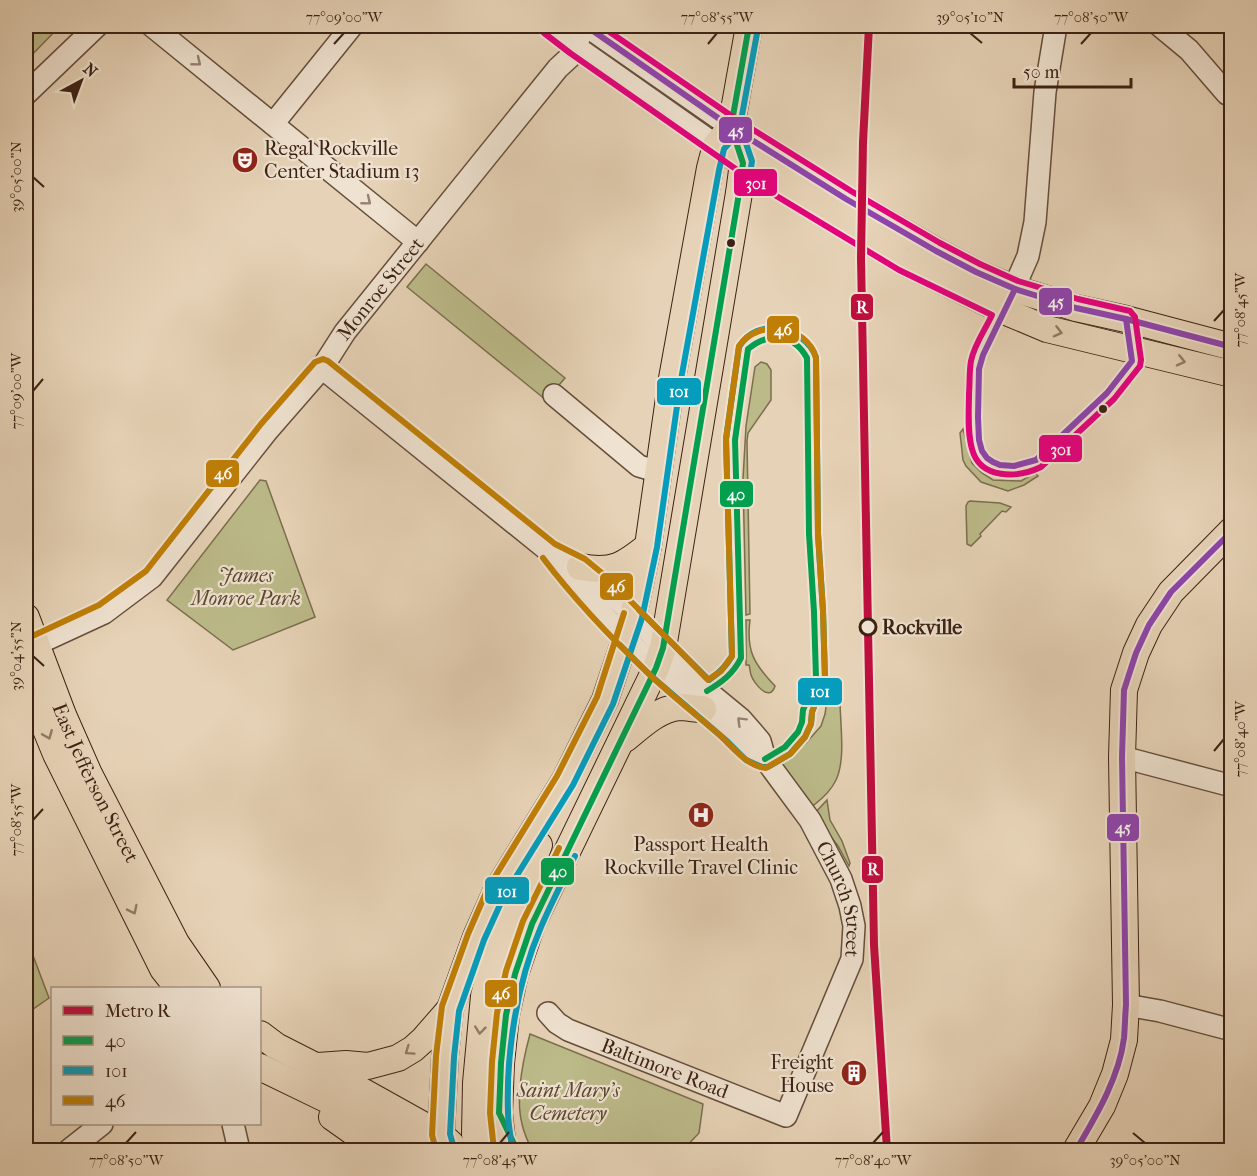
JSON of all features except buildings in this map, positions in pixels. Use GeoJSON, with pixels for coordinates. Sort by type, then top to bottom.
{"type":"FeatureCollection","features":[{"type":"Feature","properties":{"kind":"main road"},"geometry":{"type":"LineString","coordinates":[[478,1150],[475,1134],[476,1083],[484,996],[492,963],[565,780],[605,700],[630,628],[648,546],[675,361],[710,168],[724,136],[749,26]]}},
{"type":"Feature","properties":{"kind":"main road"},"geometry":{"type":"LineString","coordinates":[[724,136],[742,163],[904,262],[967,294],[1076,308],[1232,347]]}},
{"type":"Feature","properties":{"kind":"main road"},"geometry":{"type":"LineString","coordinates":[[724,136],[846,199],[976,272],[1047,329],[1232,374]]}},
{"type":"Feature","properties":{"kind":"main road"},"geometry":{"type":"LineString","coordinates":[[503,1150],[499,1113],[501,1063],[506,1015],[515,974],[532,924],[660,658],[739,193],[742,163]]}},
{"type":"Feature","properties":{"kind":"main road"},"geometry":{"type":"LineString","coordinates":[[1076,1150],[1102,1106],[1115,1074],[1124,1040],[1126,1005],[1122,757],[1124,690],[1136,653],[1149,625],[1171,592],[1231,533]]}},
{"type":"Feature","properties":{"kind":"main road"},"geometry":{"type":"LineString","coordinates":[[580,567],[595,570],[616,568],[648,546]]}},
{"type":"Feature","properties":{"kind":"main road","name":"East Jefferson Street"},"geometry":{"type":"LineString","coordinates":[[26,617],[31,647],[90,774],[176,943],[206,987]]}},
{"type":"Feature","properties":{"kind":"main road","name":"East Jefferson Street"},"geometry":{"type":"LineString","coordinates":[[26,681],[56,754],[171,982]]}},
{"type":"Feature","properties":{"kind":"main road"},"geometry":{"type":"LineString","coordinates":[[618,746],[645,723],[670,709],[679,707],[703,709]]}},
{"type":"Feature","properties":{"kind":"main road"},"geometry":{"type":"LineString","coordinates":[[448,1147],[445,1056],[450,1009],[476,937],[496,892],[565,780]]}},
{"type":"Feature","properties":{"kind":"main road"},"geometry":{"type":"LineString","coordinates":[[317,1066],[346,1064],[368,1066],[398,1058],[423,1040],[450,1009]]}},
{"type":"Feature","properties":{"kind":"main road"},"geometry":{"type":"LineString","coordinates":[[261,1035],[276,1046],[317,1066],[448,1147]]}},
{"type":"Feature","properties":{"kind":"main road"},"geometry":{"type":"LineString","coordinates":[[261,1068],[330,1101],[421,1150]]}},
{"type":"Feature","properties":{"kind":"main road"},"geometry":{"type":"LineString","coordinates":[[261,1069],[377,1150]]}},
{"type":"Feature","properties":{"kind":"main road"},"geometry":{"type":"LineString","coordinates":[[499,1113],[517,1150]]}},
{"type":"Feature","properties":{"kind":"street"},"geometry":{"type":"LineString","coordinates":[[26,94],[97,26]]}},
{"type":"Feature","properties":{"kind":"street"},"geometry":{"type":"LineString","coordinates":[[152,26],[418,242]]}},
{"type":"Feature","properties":{"kind":"street"},"geometry":{"type":"LineString","coordinates":[[273,124],[352,26]]}},
{"type":"Feature","properties":{"kind":"street"},"geometry":{"type":"LineString","coordinates":[[550,26],[575,46],[724,136]]}},
{"type":"Feature","properties":{"kind":"street"},"geometry":{"type":"LineString","coordinates":[[585,26],[724,136]]}},
{"type":"Feature","properties":{"kind":"street","name":"Monroe Street"},"geometry":{"type":"LineString","coordinates":[[31,647],[104,613],[152,577],[268,430],[322,368],[345,332],[558,68],[570,57],[585,26]]}},
{"type":"Feature","properties":{"kind":"street"},"geometry":{"type":"LineString","coordinates":[[1009,300],[1028,256],[1035,222],[1045,92],[1056,26]]}},
{"type":"Feature","properties":{"kind":"street"},"geometry":{"type":"LineString","coordinates":[[1160,26],[1189,50],[1227,94]]}},
{"type":"Feature","properties":{"kind":"street"},"geometry":{"type":"LineString","coordinates":[[322,368],[550,552],[580,567],[622,603],[630,628]]}},
{"type":"Feature","properties":{"kind":"street"},"geometry":{"type":"LineString","coordinates":[[554,395],[639,466],[659,472]]}},
{"type":"Feature","properties":{"kind":"street"},"geometry":{"type":"LineString","coordinates":[[550,552],[572,581],[630,628]]}},
{"type":"Feature","properties":{"kind":"street","name":"Church Street"},"geometry":{"type":"LineString","coordinates":[[630,628],[660,658],[703,709],[750,752],[765,759]]}},
{"type":"Feature","properties":{"kind":"street","name":"Church Street"},"geometry":{"type":"LineString","coordinates":[[660,658],[707,691],[741,719],[760,741],[765,759],[810,820],[824,845],[841,879],[850,906],[854,926],[852,959],[786,1116]]}},
{"type":"Feature","properties":{"kind":"street"},"geometry":{"type":"LineString","coordinates":[[1122,757],[1232,786]]}},
{"type":"Feature","properties":{"kind":"street"},"geometry":{"type":"LineString","coordinates":[[1126,1005],[1160,1011],[1232,1030]]}},
{"type":"Feature","properties":{"kind":"street","name":"Baltimore Road"},"geometry":{"type":"LineString","coordinates":[[548,1013],[568,1030],[786,1116]]}},
{"type":"Feature","properties":{"kind":"street"},"geometry":{"type":"LineString","coordinates":[[69,1150],[101,1125]]}},
{"type":"Feature","properties":{"kind":"street"},"geometry":{"type":"LineString","coordinates":[[232,1125],[239,1150]]}},
{"type":"Feature","properties":{"kind":"green space"},"geometry":{"type":"Polygon","coordinates":[[[26,26],[60,26],[26,61],[26,26]]]}},
{"type":"Feature","properties":{"kind":"green space"},"geometry":{"type":"Polygon","coordinates":[[[426,264],[565,378],[546,400],[407,287],[426,264]]]}},
{"type":"Feature","properties":{"kind":"green space"},"geometry":{"type":"Polygon","coordinates":[[[761,362],[767,364],[771,370],[771,400],[748,433],[747,441],[750,614],[746,615],[743,479],[746,426],[755,367],[761,362]]]}},
{"type":"Feature","properties":{"kind":"green space"},"geometry":{"type":"Polygon","coordinates":[[[963,429],[972,463],[993,480],[1021,481],[1034,471],[1038,476],[1008,491],[981,482],[963,460],[960,433],[963,429]]]}},
{"type":"Feature","properties":{"kind":"green space","name":"James Monroe Park"},"geometry":{"type":"Polygon","coordinates":[[[260,480],[266,481],[315,617],[233,650],[167,600],[260,480]]]}},
{"type":"Feature","properties":{"kind":"green space"},"geometry":{"type":"Polygon","coordinates":[[[970,501],[1000,503],[1011,507],[1006,512],[1002,511],[971,546],[967,544],[966,506],[970,501]]]}},
{"type":"Feature","properties":{"kind":"green space"},"geometry":{"type":"Polygon","coordinates":[[[746,620],[750,620],[749,640],[753,656],[775,686],[770,693],[762,690],[755,683],[749,665],[746,665],[746,620]]]}},
{"type":"Feature","properties":{"kind":"green space"},"geometry":{"type":"Polygon","coordinates":[[[827,700],[840,700],[841,762],[832,788],[821,800],[811,806],[779,766],[806,743],[821,726],[827,700]]]}},
{"type":"Feature","properties":{"kind":"green space"},"geometry":{"type":"Polygon","coordinates":[[[827,800],[830,820],[842,841],[849,866],[838,846],[819,821],[816,812],[827,800]]]}},
{"type":"Feature","properties":{"kind":"green space"},"geometry":{"type":"Polygon","coordinates":[[[26,937],[49,998],[26,1014],[26,937]]]}},
{"type":"Feature","properties":{"kind":"green space","name":"Saint Mary's Cemetery"},"geometry":{"type":"Polygon","coordinates":[[[530,1034],[703,1104],[699,1133],[683,1150],[532,1150],[523,1127],[519,1102],[530,1034]]]}},
{"type":"Feature","properties":{"kind":"metro line","name":"R"},"geometry":{"type":"LineString","coordinates":[[869,26],[863,142],[861,258],[874,945],[887,1150]]}},
{"type":"Feature","properties":{"kind":"transit line","name":"45"},"geometry":{"type":"LineString","coordinates":[[586,26],[731,127],[846,199],[976,272],[1015,289],[1076,308],[1232,347]]}},
{"type":"Feature","properties":{"kind":"transit line","name":"301"},"geometry":{"type":"LineString","coordinates":[[544,33],[760,186],[899,270],[992,315],[972,355],[969,414],[972,449],[976,459],[991,471],[1011,474],[1032,471],[1041,467],[1114,399],[1140,366],[1135,317],[1130,311],[1078,299],[1018,281],[940,243],[736,119],[601,26]]}},
{"type":"Feature","properties":{"kind":"transit line","name":"40"},"geometry":{"type":"LineString","coordinates":[[517,1150],[499,1113],[506,1015],[515,974],[532,924],[656,668],[663,648],[739,193],[743,163],[731,127],[749,26]]}},
{"type":"Feature","properties":{"kind":"transit line","name":"101"},"geometry":{"type":"LineString","coordinates":[[750,174],[752,161],[740,126],[758,28]]}},
{"type":"Feature","properties":{"kind":"transit line","name":"101"},"geometry":{"type":"LineString","coordinates":[[454,1148],[450,1134],[459,1011],[484,940],[504,896],[573,785],[613,704],[642,618],[657,547],[680,385],[719,170],[724,149],[738,133]]}},
{"type":"Feature","properties":{"kind":"transit line","name":"45"},"geometry":{"type":"LineString","coordinates":[[1015,289],[983,355],[979,369],[979,440],[987,458],[1000,465],[1014,466],[1036,460],[1107,393],[1132,361],[1126,319]]}},
{"type":"Feature","properties":{"kind":"transit line","name":"101"},"geometry":{"type":"LineString","coordinates":[[620,645],[650,675],[746,760],[762,767],[768,767],[790,754],[805,737],[825,679],[818,534],[816,357],[810,346],[791,332],[768,328],[757,331],[747,337],[739,347],[726,439],[732,656],[722,670],[709,680],[639,610]]}},
{"type":"Feature","properties":{"kind":"transit line","name":"46"},"geometry":{"type":"LineString","coordinates":[[26,639],[99,605],[146,571],[261,424],[315,362],[323,359],[555,544],[585,559],[608,578],[708,680],[721,671],[732,656],[726,439],[739,346],[758,331],[782,329],[803,338],[811,347],[816,358],[818,534],[825,679],[805,737],[790,754],[766,768],[745,759],[621,647],[543,558]]}},
{"type":"Feature","properties":{"kind":"transit line","name":"40"},"geometry":{"type":"LineString","coordinates":[[707,691],[727,677],[741,658],[735,440],[748,349],[764,340],[780,338],[795,344],[807,358],[809,534],[816,678],[803,710],[798,732],[785,747],[765,759]]}},
{"type":"Feature","properties":{"kind":"transit line","name":"45"},"geometry":{"type":"LineString","coordinates":[[1076,1150],[1112,1082],[1124,1038],[1126,1005],[1122,757],[1124,690],[1136,653],[1149,625],[1171,592],[1232,531]]}},
{"type":"Feature","properties":{"kind":"transit line","name":"46"},"geometry":{"type":"LineString","coordinates":[[436,1150],[432,1135],[436,1056],[442,1006],[468,934],[488,888],[557,776],[597,697],[624,613]]}},
{"type":"Feature","properties":{"kind":"transit line","name":"46"},"geometry":{"type":"LineString","coordinates":[[494,1150],[490,1113],[492,1062],[497,1013],[506,971],[523,921],[559,848]]}},
{"type":"Feature","properties":{"kind":"transit line","name":"101"},"geometry":{"type":"LineString","coordinates":[[512,1149],[508,1117],[509,1066],[519,994],[541,927],[575,856]]}},
{"type":"Feature","properties":{"kind":"place","name":"Regal Rockville Center Stadium 13"},"geometry":{"type":"Point","coordinates":[245,160]}},
{"type":"Feature","properties":{"kind":"place","name":"Rockville"},"geometry":{"type":"Point","coordinates":[868,627]}},
{"type":"Feature","properties":{"kind":"place","name":"Passport Health Rockville Travel Clinic"},"geometry":{"type":"Point","coordinates":[701,815]}},
{"type":"Feature","properties":{"kind":"place","name":"Freight House"},"geometry":{"type":"Point","coordinates":[854,1073]}}]}
